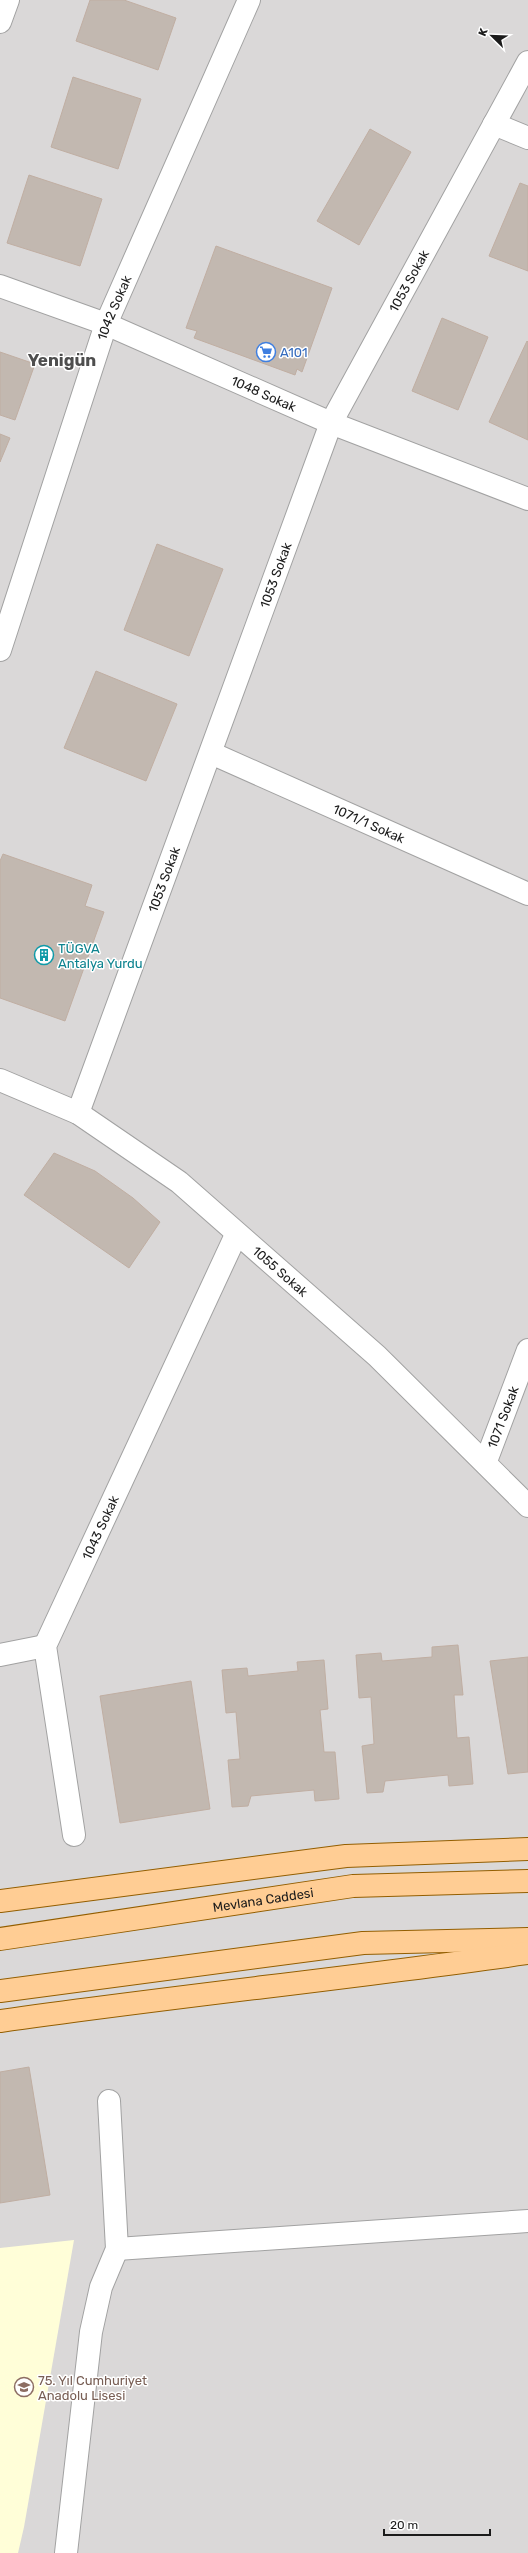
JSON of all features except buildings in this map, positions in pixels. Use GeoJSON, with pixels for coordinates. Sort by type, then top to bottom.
{"type":"FeatureCollection","features":[{"type":"Feature","properties":{"kind":"main road"},"geometry":{"type":"LineString","coordinates":[[0,1901],[346,1856],[528,1849]]}},
{"type":"Feature","properties":{"kind":"main road","name":"Mevlana Caddesi"},"geometry":{"type":"LineString","coordinates":[[0,1939],[353,1886],[528,1881]]}},
{"type":"Feature","properties":{"kind":"main road"},"geometry":{"type":"LineString","coordinates":[[0,1991],[363,1943],[528,1938]]}},
{"type":"Feature","properties":{"kind":"main road"},"geometry":{"type":"LineString","coordinates":[[0,2021],[95,2008],[364,1976],[528,1953]]}},
{"type":"Feature","properties":{"kind":"street"},"geometry":{"type":"LineString","coordinates":[[0,22],[8,0]]}},
{"type":"Feature","properties":{"kind":"street","name":"1042 Sokak"},"geometry":{"type":"LineString","coordinates":[[0,650],[106,324],[249,0]]}},
{"type":"Feature","properties":{"kind":"street","name":"1053 Sokak"},"geometry":{"type":"LineString","coordinates":[[78,1113],[331,423],[528,62]]}},
{"type":"Feature","properties":{"kind":"street"},"geometry":{"type":"LineString","coordinates":[[494,124],[528,138]]}},
{"type":"Feature","properties":{"kind":"street","name":"1048 Sokak"},"geometry":{"type":"LineString","coordinates":[[0,286],[106,324],[331,423],[528,499]]}},
{"type":"Feature","properties":{"kind":"street","name":"1071/1 Sokak"},"geometry":{"type":"LineString","coordinates":[[211,753],[528,894]]}},
{"type":"Feature","properties":{"kind":"street","name":"1055 Sokak"},"geometry":{"type":"LineString","coordinates":[[0,1080],[78,1113],[179,1182],[236,1235],[316,1300],[378,1356],[486,1462],[528,1506]]}},
{"type":"Feature","properties":{"kind":"street","name":"1043 Sokak"},"geometry":{"type":"LineString","coordinates":[[45,1646],[236,1235]]}},
{"type":"Feature","properties":{"kind":"street","name":"1071 Sokak"},"geometry":{"type":"LineString","coordinates":[[486,1462],[528,1350]]}},
{"type":"Feature","properties":{"kind":"street"},"geometry":{"type":"LineString","coordinates":[[0,1655],[45,1646],[74,1835]]}},
{"type":"Feature","properties":{"kind":"street"},"geometry":{"type":"LineString","coordinates":[[68,2553],[91,2332],[101,2287],[117,2249],[109,2101]]}},
{"type":"Feature","properties":{"kind":"street"},"geometry":{"type":"LineString","coordinates":[[117,2249],[528,2221]]}},
{"type":"Feature","properties":{"kind":"shaded area"},"geometry":{"type":"Polygon","coordinates":[[[0,0],[528,0],[528,2553],[0,2553],[0,0]]]}},
{"type":"Feature","properties":{"kind":"shaded area","name":"75. Yıl Cumhuriyet Anadolu Lisesi"},"geometry":{"type":"Polygon","coordinates":[[[74,2240],[24,2527],[18,2553],[0,2553],[0,2248],[74,2240]]]}},
{"type":"Feature","properties":{"kind":"place","name":"A101"},"geometry":{"type":"Point","coordinates":[266,352]}},
{"type":"Feature","properties":{"kind":"place","name":"TÜGVA Antalya Yurdu"},"geometry":{"type":"Point","coordinates":[44,955]}},
{"type":"Feature","properties":{"kind":"place","name":"75. Yıl Cumhuriyet Anadolu Lisesi"},"geometry":{"type":"Point","coordinates":[24,2387]}},
{"type":"Feature","properties":{"kind":"district","name":"Yenigün"},"geometry":{"type":"Point","coordinates":[62,360]}}]}
